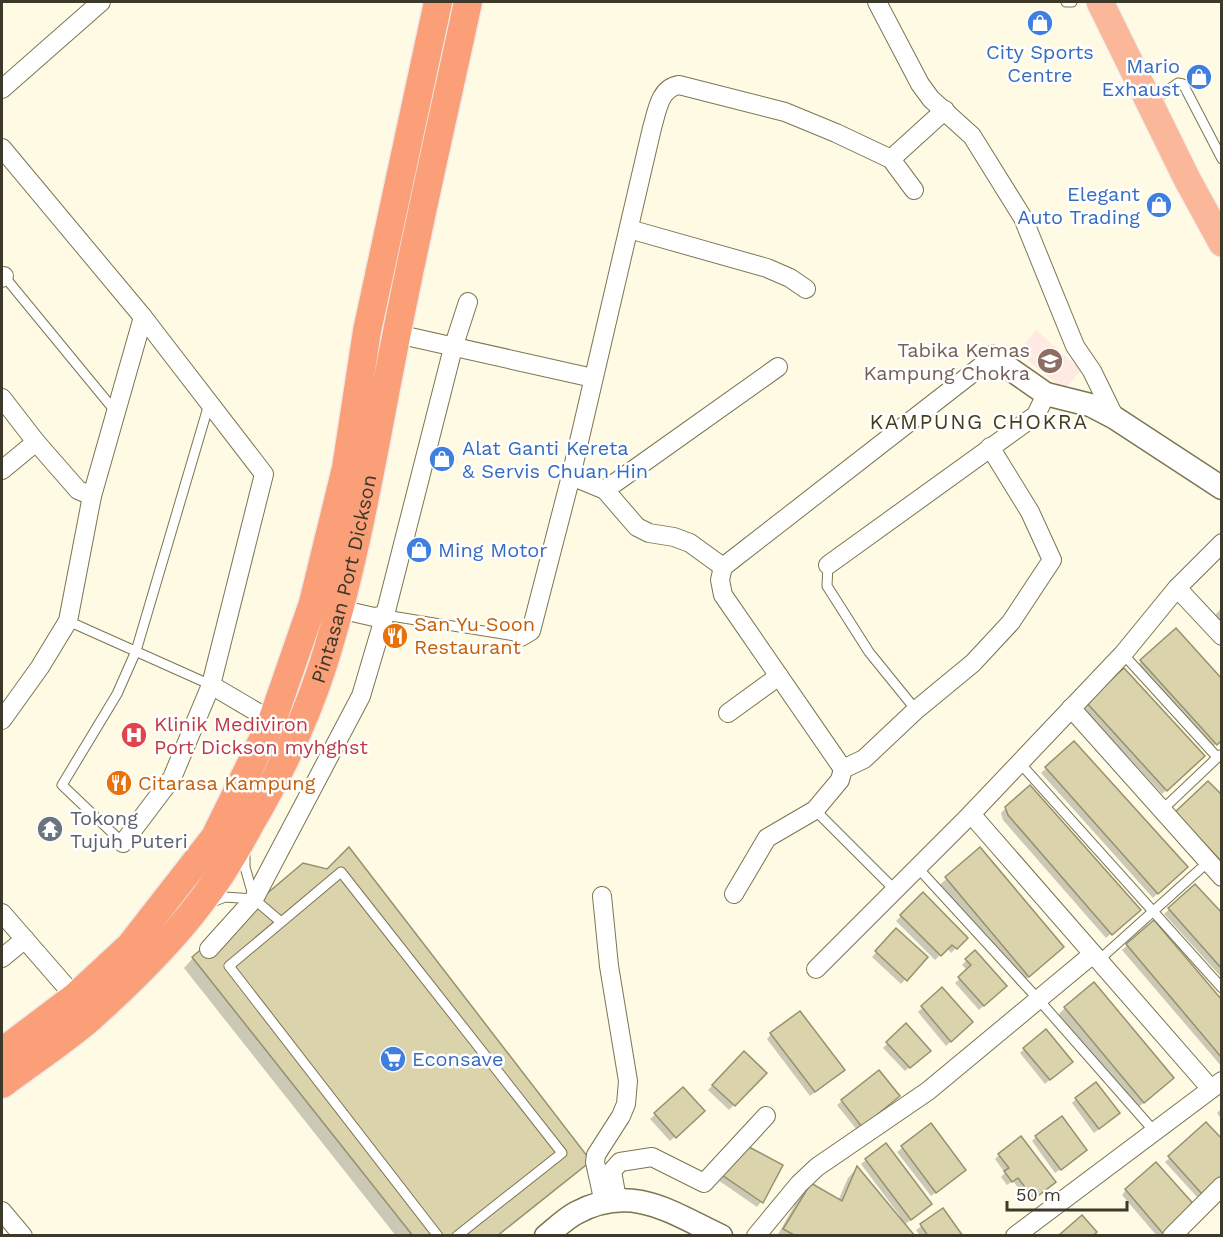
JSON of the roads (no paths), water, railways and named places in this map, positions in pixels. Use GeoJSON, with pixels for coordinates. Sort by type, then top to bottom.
{"type":"FeatureCollection","features":[{"type":"Feature","properties":{"kind":"highway","name":"Pintasan Port Dickson"},"geometry":{"type":"LineString","coordinates":[[2,1084],[88,1019],[149,960],[200,904],[277,778],[285,725],[346,468],[367,331],[438,2]]}},
{"type":"Feature","properties":{"kind":"highway","name":"Pintasan Port Dickson"},"geometry":{"type":"LineString","coordinates":[[2,1052],[75,997],[130,946],[215,837],[322,668],[357,538],[397,333],[468,2]]}},
{"type":"Feature","properties":{"kind":"highway"},"geometry":{"type":"LineString","coordinates":[[389,230],[381,317],[386,328],[397,333]]}},
{"type":"Feature","properties":{"kind":"highway"},"geometry":{"type":"LineString","coordinates":[[346,468],[363,425],[378,349],[385,338],[397,333]]}},
{"type":"Feature","properties":{"kind":"main road"},"geometry":{"type":"LineString","coordinates":[[1100,2],[1221,243]]}},
{"type":"Feature","properties":{"kind":"street"},"geometry":{"type":"LineString","coordinates":[[2,89],[101,2]]}},
{"type":"Feature","properties":{"kind":"street"},"geometry":{"type":"LineString","coordinates":[[877,2],[920,84],[931,99],[972,136],[1023,218],[1075,346],[1092,371],[1115,418]]}},
{"type":"Feature","properties":{"kind":"street"},"geometry":{"type":"LineString","coordinates":[[521,637],[531,631],[571,476],[660,102],[666,91],[679,85],[785,112],[891,159],[914,190]]}},
{"type":"Feature","properties":{"kind":"street"},"geometry":{"type":"LineString","coordinates":[[891,159],[945,110]]}},
{"type":"Feature","properties":{"kind":"street"},"geometry":{"type":"LineString","coordinates":[[4,156],[143,317],[264,474],[211,685],[171,778],[123,843]]}},
{"type":"Feature","properties":{"kind":"street"},"geometry":{"type":"LineString","coordinates":[[629,229],[767,268],[790,278],[806,289]]}},
{"type":"Feature","properties":{"kind":"street"},"geometry":{"type":"LineString","coordinates":[[209,949],[254,899],[361,696],[385,615],[453,348],[468,302]]}},
{"type":"Feature","properties":{"kind":"street"},"geometry":{"type":"LineString","coordinates":[[2,720],[40,667],[68,621],[92,496],[143,317]]}},
{"type":"Feature","properties":{"kind":"street"},"geometry":{"type":"LineString","coordinates":[[397,333],[453,348],[593,378]]}},
{"type":"Feature","properties":{"kind":"street"},"geometry":{"type":"LineString","coordinates":[[843,770],[723,595],[720,580],[723,567],[993,357],[1046,394],[1090,405],[1115,418],[1221,488]]}},
{"type":"Feature","properties":{"kind":"street"},"geometry":{"type":"LineString","coordinates":[[604,490],[778,367]]}},
{"type":"Feature","properties":{"kind":"street"},"geometry":{"type":"LineString","coordinates":[[828,565],[1036,415],[1046,394]]}},
{"type":"Feature","properties":{"kind":"street"},"geometry":{"type":"LineString","coordinates":[[2,398],[36,442],[78,490],[92,496]]}},
{"type":"Feature","properties":{"kind":"street"},"geometry":{"type":"LineString","coordinates":[[2,470],[36,442]]}},
{"type":"Feature","properties":{"kind":"street"},"geometry":{"type":"LineString","coordinates":[[734,894],[767,838],[815,810],[840,780],[843,770],[864,759],[916,710],[973,663],[1011,622],[1052,560],[1030,512],[990,447]]}},
{"type":"Feature","properties":{"kind":"street"},"geometry":{"type":"LineString","coordinates":[[571,476],[604,490],[638,527],[649,533],[674,537],[690,543],[723,567]]}},
{"type":"Feature","properties":{"kind":"street"},"geometry":{"type":"LineString","coordinates":[[816,969],[971,814],[1123,654],[1177,588],[1221,543]]}},
{"type":"Feature","properties":{"kind":"street"},"geometry":{"type":"LineString","coordinates":[[1177,588],[1221,636]]}},
{"type":"Feature","properties":{"kind":"street"},"geometry":{"type":"LineString","coordinates":[[339,609],[375,617],[385,615]]}},
{"type":"Feature","properties":{"kind":"street"},"geometry":{"type":"LineString","coordinates":[[728,713],[779,676]]}},
{"type":"Feature","properties":{"kind":"street"},"geometry":{"type":"LineString","coordinates":[[211,685],[285,725]]}},
{"type":"Feature","properties":{"kind":"street"},"geometry":{"type":"LineString","coordinates":[[1071,708],[1221,877]]}},
{"type":"Feature","properties":{"kind":"street"},"geometry":{"type":"LineString","coordinates":[[971,814],[1096,957],[1216,1085],[1015,1236]]}},
{"type":"Feature","properties":{"kind":"street"},"geometry":{"type":"LineString","coordinates":[[602,896],[609,966],[628,1081],[626,1104],[621,1116],[596,1155],[595,1162],[610,1201]]}},
{"type":"Feature","properties":{"kind":"street"},"geometry":{"type":"LineString","coordinates":[[2,913],[75,997]]}},
{"type":"Feature","properties":{"kind":"street"},"geometry":{"type":"LineString","coordinates":[[2,958],[25,939]]}},
{"type":"Feature","properties":{"kind":"street"},"geometry":{"type":"LineString","coordinates":[[756,1236],[799,1184],[817,1167],[928,1090],[1038,999],[1096,957]]}},
{"type":"Feature","properties":{"kind":"street"},"geometry":{"type":"LineString","coordinates":[[610,1201],[612,1171],[620,1162],[652,1157],[704,1183],[766,1116]]}},
{"type":"Feature","properties":{"kind":"street"},"geometry":{"type":"LineString","coordinates":[[1172,1236],[1221,1186]]}},
{"type":"Feature","properties":{"kind":"street"},"geometry":{"type":"LineString","coordinates":[[546,1236],[576,1213],[610,1201],[638,1199],[661,1207],[721,1236]]}},
{"type":"Feature","properties":{"kind":"street"},"geometry":{"type":"LineString","coordinates":[[2,1211],[23,1236]]}},
{"type":"Feature","properties":{"kind":"lane"},"geometry":{"type":"LineString","coordinates":[[1066,2],[1072,2]]}},
{"type":"Feature","properties":{"kind":"lane"},"geometry":{"type":"LineString","coordinates":[[1149,103],[1178,83],[1183,84],[1221,159]]}},
{"type":"Feature","properties":{"kind":"lane"},"geometry":{"type":"LineString","coordinates":[[2,277],[116,411]]}},
{"type":"Feature","properties":{"kind":"lane"},"geometry":{"type":"LineString","coordinates":[[123,843],[62,785],[117,694],[136,651],[209,404]]}},
{"type":"Feature","properties":{"kind":"lane"},"geometry":{"type":"LineString","coordinates":[[828,565],[827,586],[869,652],[916,710]]}},
{"type":"Feature","properties":{"kind":"lane"},"geometry":{"type":"LineString","coordinates":[[385,615],[521,637]]}},
{"type":"Feature","properties":{"kind":"lane"},"geometry":{"type":"LineString","coordinates":[[68,621],[211,685]]}},
{"type":"Feature","properties":{"kind":"lane"},"geometry":{"type":"LineString","coordinates":[[1123,654],[1219,755],[1162,810]]}},
{"type":"Feature","properties":{"kind":"lane"},"geometry":{"type":"LineString","coordinates":[[1019,762],[1221,988]]}},
{"type":"Feature","properties":{"kind":"lane"},"geometry":{"type":"LineString","coordinates":[[259,809],[245,848],[245,867],[254,899],[281,922]]}},
{"type":"Feature","properties":{"kind":"lane"},"geometry":{"type":"LineString","coordinates":[[815,810],[895,890]]}},
{"type":"Feature","properties":{"kind":"lane"},"geometry":{"type":"LineString","coordinates":[[1096,957],[1208,862]]}},
{"type":"Feature","properties":{"kind":"lane"},"geometry":{"type":"LineString","coordinates":[[917,867],[1038,999],[1154,1131]]}},
{"type":"Feature","properties":{"kind":"lane"},"geometry":{"type":"LineString","coordinates":[[438,1236],[229,966],[341,872],[562,1152],[469,1232],[457,1236]]}},
{"type":"Feature","properties":{"kind":"lane"},"geometry":{"type":"LineString","coordinates":[[189,916],[214,900],[225,897],[254,899]]}},
{"type":"Feature","properties":{"kind":"place","name":"City Sports Centre"},"geometry":{"type":"Point","coordinates":[1040,23]}},
{"type":"Feature","properties":{"kind":"place","name":"Mario Exhaust"},"geometry":{"type":"Point","coordinates":[1199,77]}},
{"type":"Feature","properties":{"kind":"place","name":"Elegant Auto Trading"},"geometry":{"type":"Point","coordinates":[1159,205]}},
{"type":"Feature","properties":{"kind":"place","name":"Tabika Kemas Kampung Chokra"},"geometry":{"type":"Point","coordinates":[1050,361]}},
{"type":"Feature","properties":{"kind":"place","name":"Alat Ganti Kereta & Servis Chuan Hin"},"geometry":{"type":"Point","coordinates":[442,459]}},
{"type":"Feature","properties":{"kind":"place","name":"Ming Motor"},"geometry":{"type":"Point","coordinates":[419,550]}},
{"type":"Feature","properties":{"kind":"place","name":"San Yu Soon Restaurant"},"geometry":{"type":"Point","coordinates":[395,636]}},
{"type":"Feature","properties":{"kind":"place","name":"Klinik Mediviron Port Dickson myhghst"},"geometry":{"type":"Point","coordinates":[134,735]}},
{"type":"Feature","properties":{"kind":"place","name":"Citarasa Kampung"},"geometry":{"type":"Point","coordinates":[119,783]}},
{"type":"Feature","properties":{"kind":"place","name":"Tokong Tujuh Puteri"},"geometry":{"type":"Point","coordinates":[50,829]}},
{"type":"Feature","properties":{"kind":"place","name":"Econsave"},"geometry":{"type":"Point","coordinates":[393,1059]}},
{"type":"Feature","properties":{"kind":"district","name":"KAMPUNG CHOKRA"},"geometry":{"type":"Point","coordinates":[979,422]}}]}
